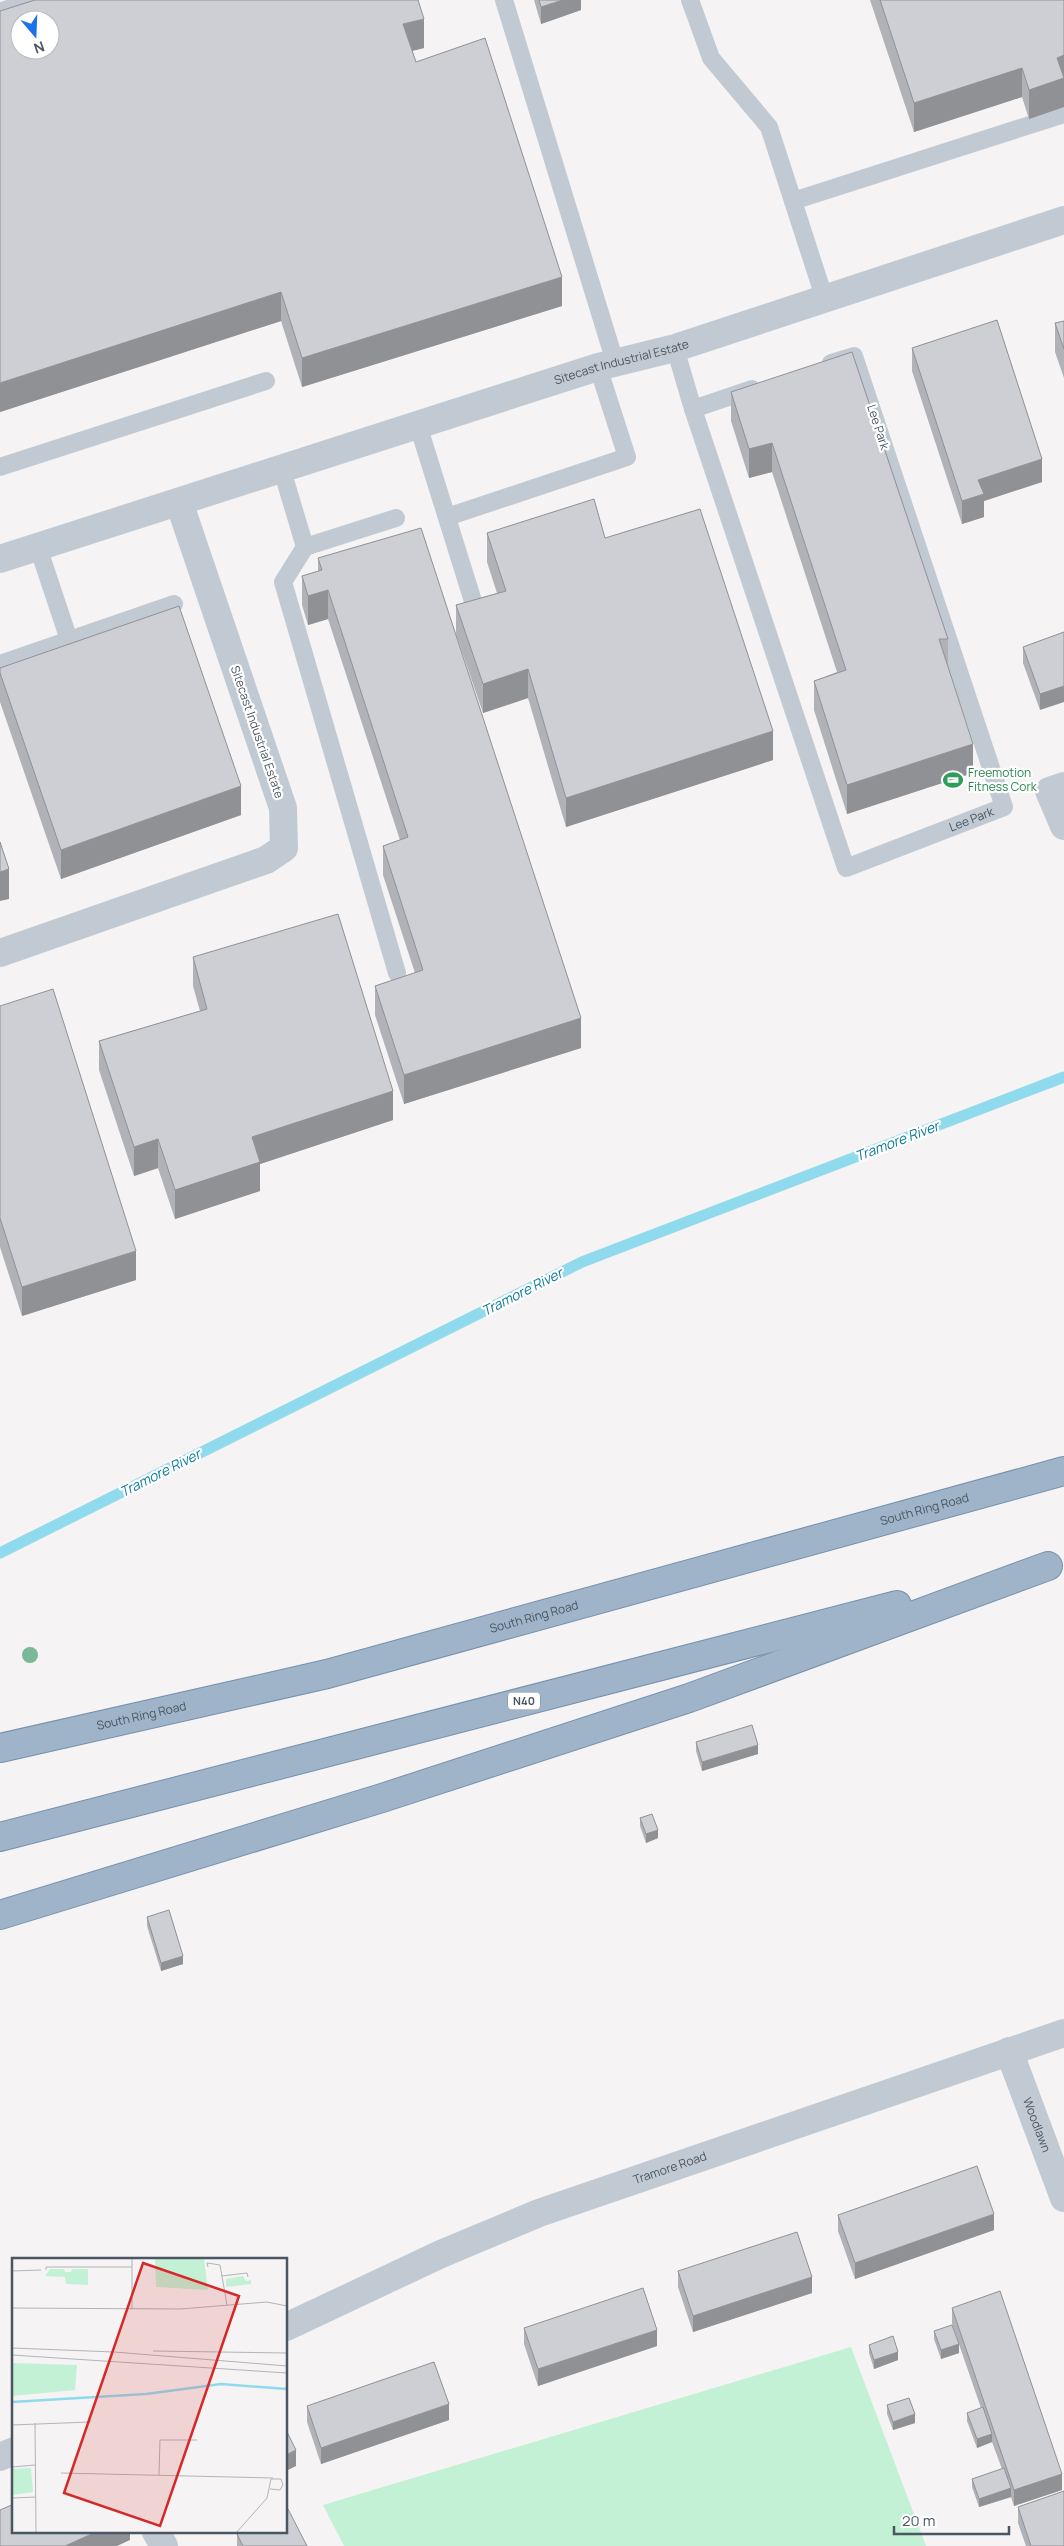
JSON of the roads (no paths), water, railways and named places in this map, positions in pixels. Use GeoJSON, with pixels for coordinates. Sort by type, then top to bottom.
{"type":"FeatureCollection","features":[{"type":"Feature","properties":{"kind":"highway","name":"South Ring Road"},"geometry":{"type":"LineString","coordinates":[[0,1748],[328,1674],[1064,1471]]}},
{"type":"Feature","properties":{"kind":"highway","name":"N40"},"geometry":{"type":"LineString","coordinates":[[0,1837],[1056,1564]]}},
{"type":"Feature","properties":{"kind":"highway"},"geometry":{"type":"LineString","coordinates":[[0,1915],[382,1798],[680,1701],[1056,1564]]}},
{"type":"Feature","properties":{"kind":"street","name":"Sitecast Industrial Estate"},"geometry":{"type":"LineString","coordinates":[[0,559],[607,365],[675,348],[1064,220]]}},
{"type":"Feature","properties":{"kind":"street","name":"Sitecast Industrial Estate"},"geometry":{"type":"LineString","coordinates":[[0,953],[266,860],[284,848],[283,808],[179,502]]}},
{"type":"Feature","properties":{"kind":"street"},"geometry":{"type":"LineString","coordinates":[[1064,786],[1050,791],[1064,826]]}},
{"type":"Feature","properties":{"kind":"street","name":"Tramore Road"},"geometry":{"type":"LineString","coordinates":[[288,2326],[441,2254],[539,2213],[1064,2032]]}},
{"type":"Feature","properties":{"kind":"street","name":"Woodlawn"},"geometry":{"type":"LineString","coordinates":[[1009,2050],[1064,2198]]}},
{"type":"Feature","properties":{"kind":"street"},"geometry":{"type":"LineString","coordinates":[[0,2457],[12,2452]]}},
{"type":"Feature","properties":{"kind":"street"},"geometry":{"type":"LineString","coordinates":[[157,2534],[164,2546]]}},
{"type":"Feature","properties":{"kind":"lane"},"geometry":{"type":"LineString","coordinates":[[2,11],[34,0]]}},
{"type":"Feature","properties":{"kind":"lane"},"geometry":{"type":"LineString","coordinates":[[447,517],[627,457],[607,365],[504,0]]}},
{"type":"Feature","properties":{"kind":"lane"},"geometry":{"type":"LineString","coordinates":[[690,0],[711,58],[769,127],[825,300]]}},
{"type":"Feature","properties":{"kind":"lane"},"geometry":{"type":"LineString","coordinates":[[793,201],[1064,114]]}},
{"type":"Feature","properties":{"kind":"lane","name":"Lee Park"},"geometry":{"type":"LineString","coordinates":[[675,348],[693,409],[846,868],[1004,807],[854,356],[816,368]]}},
{"type":"Feature","properties":{"kind":"lane"},"geometry":{"type":"LineString","coordinates":[[0,467],[266,382]]}},
{"type":"Feature","properties":{"kind":"lane"},"geometry":{"type":"LineString","coordinates":[[693,409],[769,384]]}},
{"type":"Feature","properties":{"kind":"lane"},"geometry":{"type":"LineString","coordinates":[[418,425],[477,614]]}},
{"type":"Feature","properties":{"kind":"lane"},"geometry":{"type":"LineString","coordinates":[[282,470],[306,547]]}},
{"type":"Feature","properties":{"kind":"lane"},"geometry":{"type":"LineString","coordinates":[[396,518],[306,547],[283,582],[397,972]]}},
{"type":"Feature","properties":{"kind":"lane"},"geometry":{"type":"LineString","coordinates":[[38,547],[69,640]]}},
{"type":"Feature","properties":{"kind":"lane"},"geometry":{"type":"LineString","coordinates":[[0,664],[174,604]]}},
{"type":"Feature","properties":{"kind":"waterway","name":"Tramore River"},"geometry":{"type":"LineString","coordinates":[[0,1553],[582,1262],[1064,1077]]}},
{"type":"Feature","properties":{"kind":"place","name":"Freemotion Fitness Cork"},"geometry":{"type":"Point","coordinates":[953,780]}}]}
